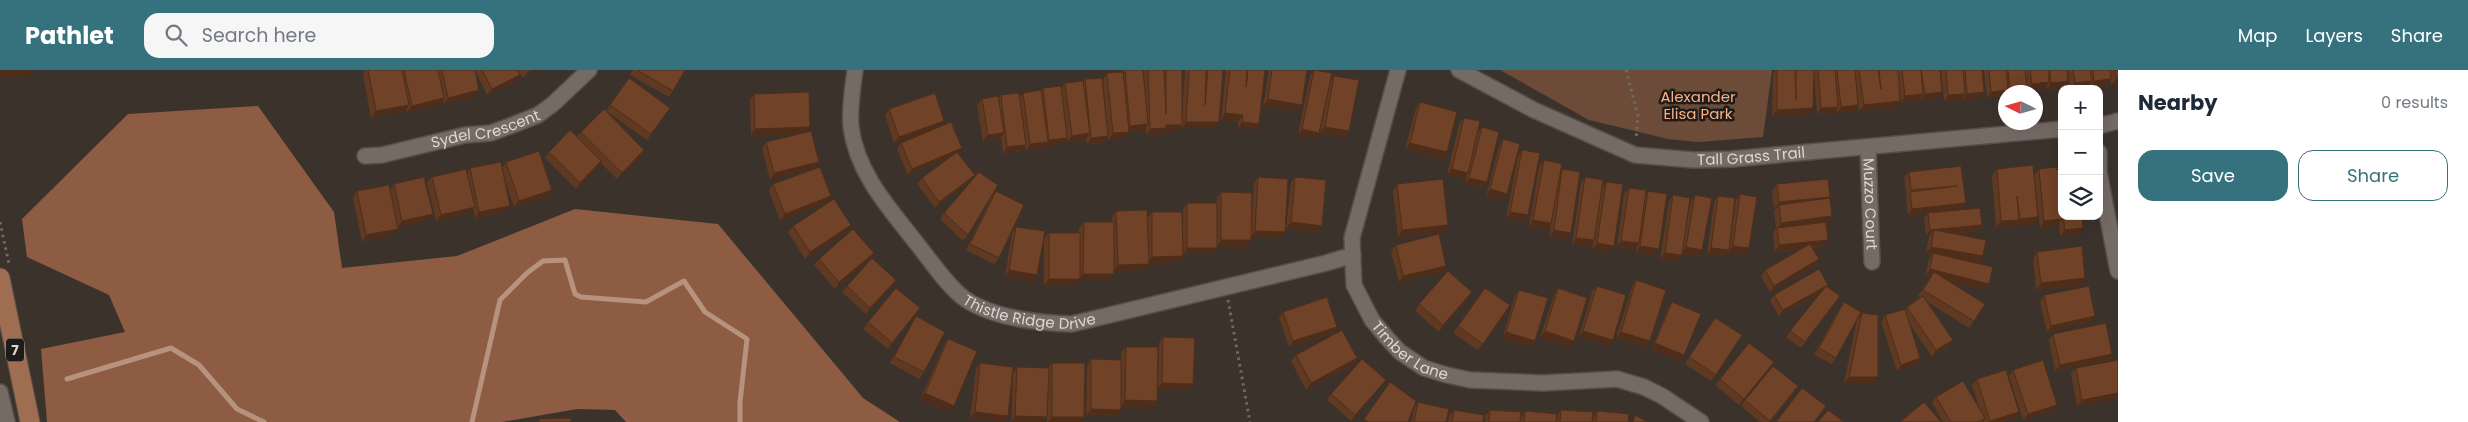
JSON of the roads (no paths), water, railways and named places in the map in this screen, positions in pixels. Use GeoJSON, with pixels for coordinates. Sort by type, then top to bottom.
{"type":"FeatureCollection","features":[{"type":"Feature","properties":{"kind":"main road","name":"7"},"geometry":{"type":"LineString","coordinates":[[0,278],[30,422]]}},
{"type":"Feature","properties":{"kind":"street","name":"Sydel Crescent"},"geometry":{"type":"LineString","coordinates":[[365,156],[382,155],[465,135],[491,133],[538,115],[566,94],[589,70]]}},
{"type":"Feature","properties":{"kind":"street","name":"Thistle Ridge Drive"},"geometry":{"type":"LineString","coordinates":[[854,70],[851,126],[865,172],[879,195],[934,265],[965,299],[995,312],[1034,323],[1072,324],[1326,263],[1353,254]]}},
{"type":"Feature","properties":{"kind":"street","name":"Timber Lane"},"geometry":{"type":"LineString","coordinates":[[1398,70],[1352,238],[1354,285],[1372,320],[1400,352],[1424,368],[1470,380],[1543,383],[1617,379],[1644,387],[1662,396],[1701,422]]}},
{"type":"Feature","properties":{"kind":"street","name":"Tall Grass Trail"},"geometry":{"type":"LineString","coordinates":[[1459,70],[1541,114],[1635,155],[1718,160],[2058,129]]}},
{"type":"Feature","properties":{"kind":"street"},"geometry":{"type":"LineString","coordinates":[[2103,125],[2118,122]]}},
{"type":"Feature","properties":{"kind":"street","name":"Muzzo Court"},"geometry":{"type":"LineString","coordinates":[[1868,148],[1872,262]]}},
{"type":"Feature","properties":{"kind":"street"},"geometry":{"type":"LineString","coordinates":[[2101,175],[2118,271]]}},
{"type":"Feature","properties":{"kind":"street"},"geometry":{"type":"LineString","coordinates":[[0,392],[7,422]]}},
{"type":"Feature","properties":{"kind":"waterway"},"geometry":{"type":"LineString","coordinates":[[472,422],[500,300],[527,273],[543,261],[565,260],[575,294],[581,297],[646,302],[684,281],[705,312],[747,339],[740,402],[740,422]]}},
{"type":"Feature","properties":{"kind":"waterway"},"geometry":{"type":"LineString","coordinates":[[67,379],[171,348],[199,365],[237,409],[264,422]]}},
{"type":"Feature","properties":{"kind":"park label","name":"Alexander Elisa Park"},"geometry":{"type":"Point","coordinates":[1698,106]}}]}
